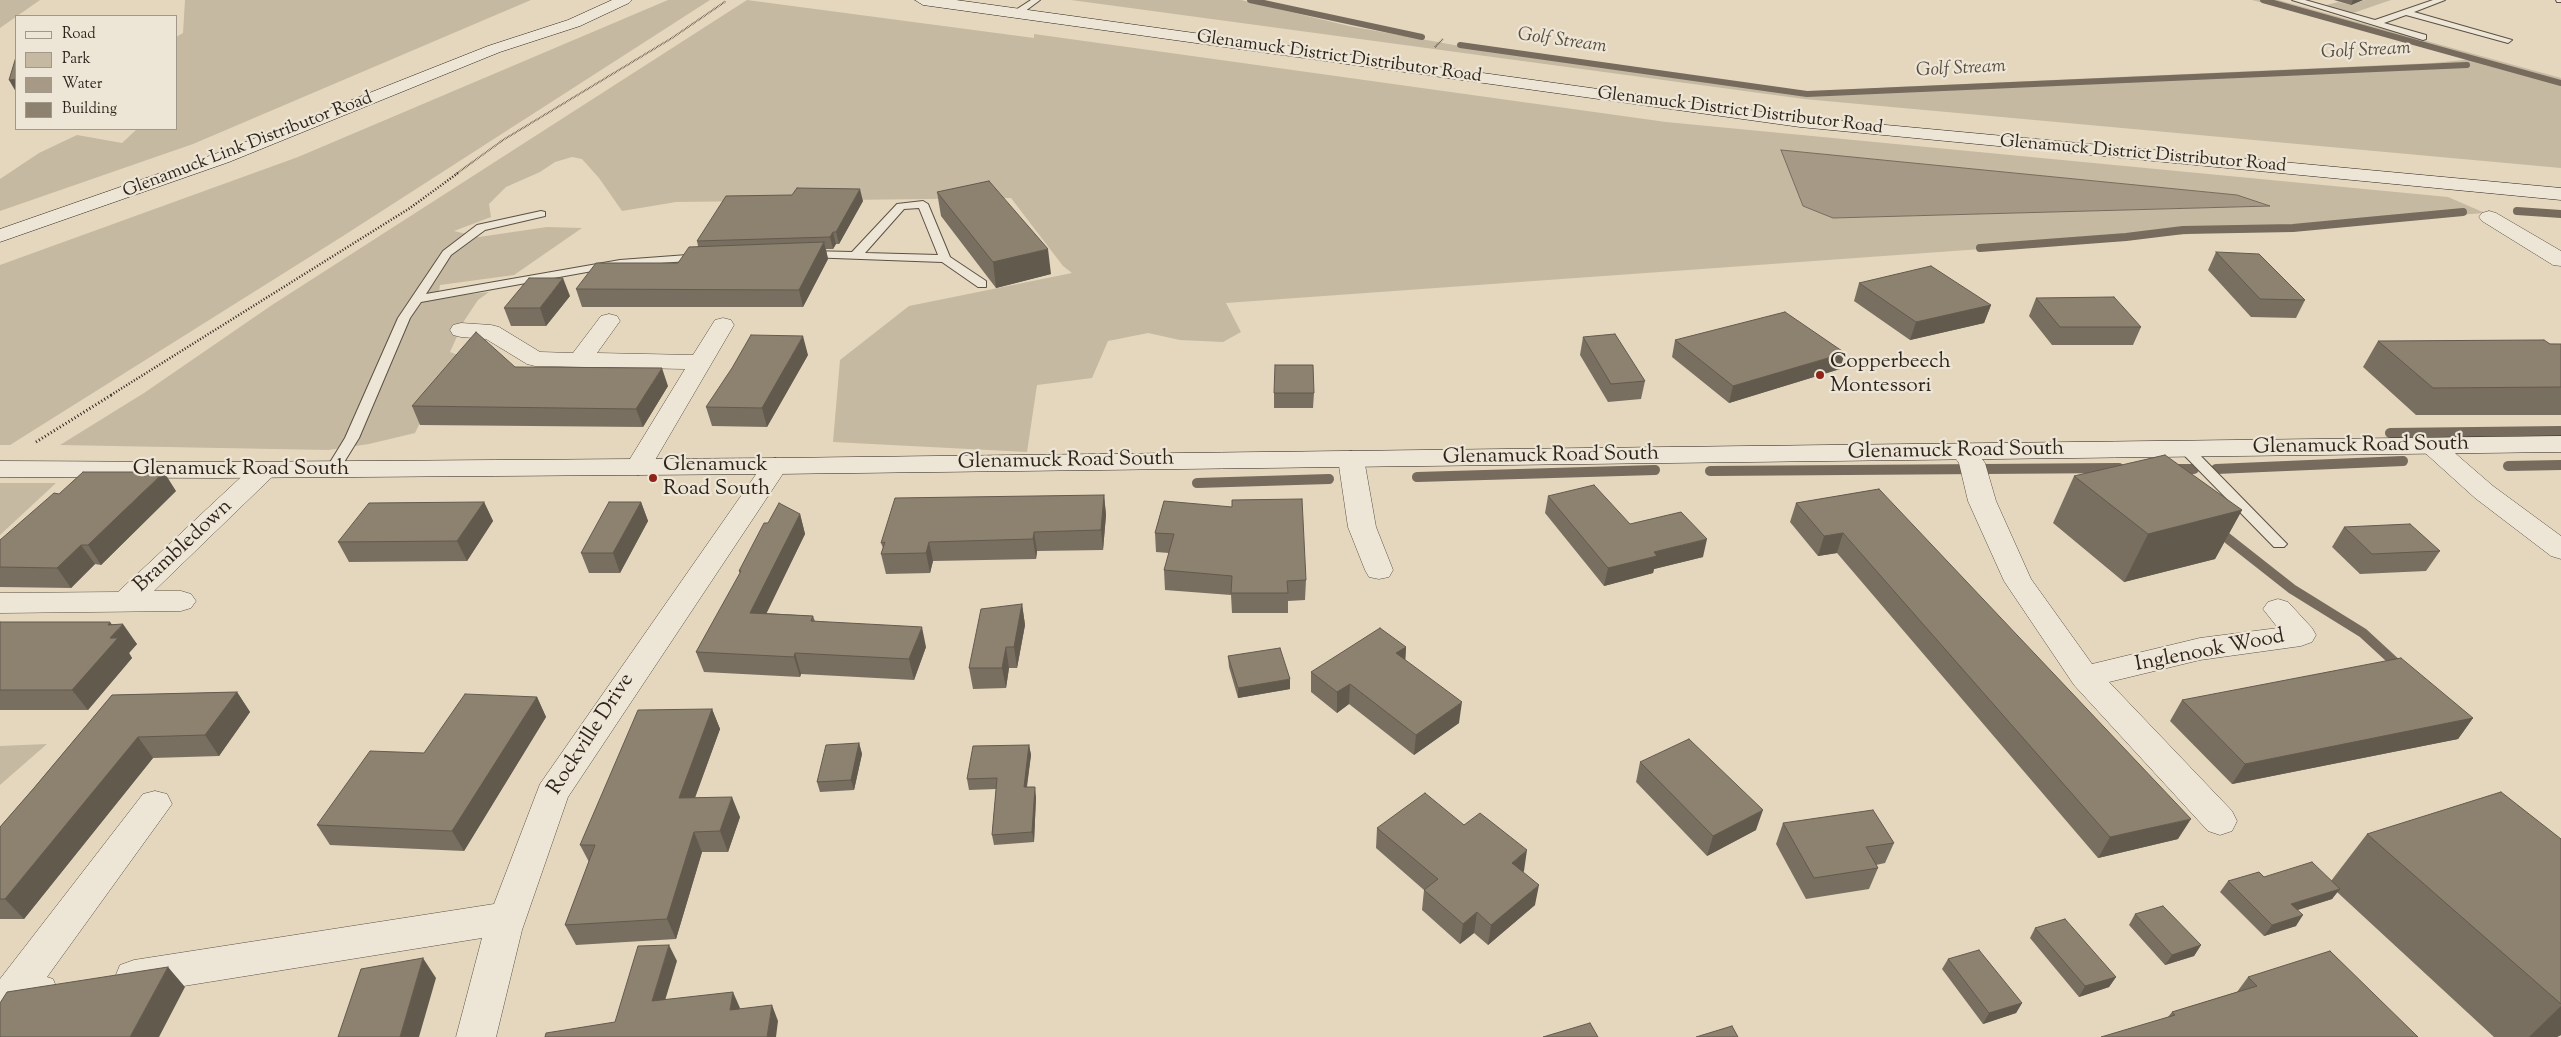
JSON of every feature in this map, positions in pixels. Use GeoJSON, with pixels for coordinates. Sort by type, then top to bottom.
{"type":"FeatureCollection","features":[{"type":"Feature","properties":{"kind":"main road","name":"Glenamuck Link Distributor Road"},"geometry":{"type":"LineString","coordinates":[[494,49],[591,0]]}},
{"type":"Feature","properties":{"kind":"main road","name":"Glenamuck Link Distributor Road"},"geometry":{"type":"LineString","coordinates":[[0,236],[277,137],[494,49],[574,23],[624,0]]}},
{"type":"Feature","properties":{"kind":"main road","name":"Glenamuck District Distributor Road"},"geometry":{"type":"LineString","coordinates":[[923,0],[1027,6],[1801,110],[2561,181]]}},
{"type":"Feature","properties":{"kind":"main road","name":"Glenamuck District Distributor Road"},"geometry":{"type":"LineString","coordinates":[[995,0],[1800,122],[2561,194]]}},
{"type":"Feature","properties":{"kind":"main road"},"geometry":{"type":"LineString","coordinates":[[2489,217],[2561,260]]}},
{"type":"Feature","properties":{"kind":"main road"},"geometry":{"type":"LineString","coordinates":[[580,360],[609,321]]}},
{"type":"Feature","properties":{"kind":"main road"},"geometry":{"type":"LineString","coordinates":[[638,467],[724,325]]}},
{"type":"Feature","properties":{"kind":"main road"},"geometry":{"type":"LineString","coordinates":[[461,330],[492,332],[535,359],[701,362]]}},
{"type":"Feature","properties":{"kind":"main road","name":"Glenamuck Road South"},"geometry":{"type":"LineString","coordinates":[[0,469],[333,470],[1351,459],[1971,464],[2186,449],[2561,444]]}},
{"type":"Feature","properties":{"kind":"main road"},"geometry":{"type":"LineString","coordinates":[[2432,446],[2484,492],[2561,550]]}},
{"type":"Feature","properties":{"kind":"main road"},"geometry":{"type":"LineString","coordinates":[[1351,459],[1362,527],[1379,570]]}},
{"type":"Feature","properties":{"kind":"main road"},"geometry":{"type":"LineString","coordinates":[[1971,464],[1982,500],[2018,582],[2085,677],[2220,821]]}},
{"type":"Feature","properties":{"kind":"main road","name":"Rockville Drive"},"geometry":{"type":"LineString","coordinates":[[476,1037],[508,918],[552,793],[775,466]]}},
{"type":"Feature","properties":{"kind":"main road","name":"Brambledown"},"geometry":{"type":"LineString","coordinates":[[125,602],[264,470]]}},
{"type":"Feature","properties":{"kind":"main road","name":"Brambledown"},"geometry":{"type":"LineString","coordinates":[[0,603],[181,602]]}},
{"type":"Feature","properties":{"kind":"main road","name":"Inglenook Wood"},"geometry":{"type":"LineString","coordinates":[[2085,677],[2200,649],[2300,635],[2278,609]]}},
{"type":"Feature","properties":{"kind":"main road"},"geometry":{"type":"LineString","coordinates":[[155,804],[10,996],[508,918]]}},
{"type":"Feature","properties":{"kind":"lane"},"geometry":{"type":"LineString","coordinates":[[2296,0],[2423,37]]}},
{"type":"Feature","properties":{"kind":"lane"},"geometry":{"type":"LineString","coordinates":[[2375,23],[2441,0]]}},
{"type":"Feature","properties":{"kind":"lane"},"geometry":{"type":"LineString","coordinates":[[2406,13],[2508,40]]}},
{"type":"Feature","properties":{"kind":"lane"},"geometry":{"type":"LineString","coordinates":[[857,254],[901,206],[923,204],[945,259]]}},
{"type":"Feature","properties":{"kind":"lane"},"geometry":{"type":"LineString","coordinates":[[333,470],[352,438],[404,318],[447,253],[481,226],[541,214]]}},
{"type":"Feature","properties":{"kind":"lane"},"geometry":{"type":"LineString","coordinates":[[798,254],[857,254],[945,259],[982,284]]}},
{"type":"Feature","properties":{"kind":"lane"},"geometry":{"type":"LineString","coordinates":[[416,299],[620,263],[711,257]]}},
{"type":"Feature","properties":{"kind":"lane"},"geometry":{"type":"LineString","coordinates":[[2186,449],[2279,544]]}},
{"type":"Feature","properties":{"kind":"path"},"geometry":{"type":"LineString","coordinates":[[33,444],[410,208],[503,140],[672,38],[726,1]]}},
{"type":"Feature","properties":{"kind":"green space"},"geometry":{"type":"Polygon","coordinates":[[[0,0],[40,0],[19,15],[15,15],[15,18],[0,28],[0,0]]]}},
{"type":"Feature","properties":{"kind":"green space"},"geometry":{"type":"Polygon","coordinates":[[[185,0],[531,0],[193,144],[0,211],[0,179],[39,153],[77,135],[122,143],[136,130],[178,130],[178,36],[183,33],[185,0]]]}},
{"type":"Feature","properties":{"kind":"green space"},"geometry":{"type":"Polygon","coordinates":[[[668,0],[710,0],[343,236],[10,445],[0,445],[0,265],[298,157],[668,0]]]}},
{"type":"Feature","properties":{"kind":"green space"},"geometry":{"type":"Polygon","coordinates":[[[747,0],[1034,38],[1034,34],[1666,122],[2448,197],[2485,213],[1226,303],[1241,332],[1223,342],[1180,340],[1148,333],[1108,341],[1092,378],[1037,385],[1027,452],[833,442],[840,360],[909,306],[1072,273],[1063,266],[1011,198],[676,202],[622,211],[599,178],[582,159],[572,157],[555,162],[540,172],[506,187],[489,204],[491,217],[454,231],[479,237],[547,227],[582,228],[514,275],[440,285],[438,298],[489,292],[478,300],[464,321],[450,352],[458,355],[437,388],[415,433],[369,444],[328,450],[60,445],[144,393],[272,305],[747,0]],[[1781,150],[1803,206],[1833,218],[2268,206],[2237,195],[1781,150]]]}},
{"type":"Feature","properties":{"kind":"green space"},"geometry":{"type":"Polygon","coordinates":[[[1071,0],[1241,0],[1349,26],[1465,47],[1804,95],[1804,93],[1895,87],[2433,63],[2474,59],[2252,0],[2278,0],[2561,78],[2561,168],[1804,99],[1071,0]]]}},
{"type":"Feature","properties":{"kind":"green space"},"geometry":{"type":"Polygon","coordinates":[[[2365,0],[2391,0],[2353,13],[2323,6],[2338,2],[2351,5],[2365,0]]]}},
{"type":"Feature","properties":{"kind":"green space"},"geometry":{"type":"Polygon","coordinates":[[[0,483],[56,483],[0,535],[0,483]]]}},
{"type":"Feature","properties":{"kind":"green space"},"geometry":{"type":"Polygon","coordinates":[[[47,744],[0,785],[0,746],[47,744]]]}},
{"type":"Feature","properties":{"kind":"water"},"geometry":{"type":"Polygon","coordinates":[[[1781,150],[2237,195],[2270,206],[1833,218],[1803,206],[1781,150]]]}},
{"type":"Feature","properties":{"kind":"building"},"geometry":{"type":"Polygon","coordinates":[[[15,60],[15,79],[9,80],[15,60]]]}},
{"type":"Feature","properties":{"kind":"building"},"geometry":{"type":"Polygon","coordinates":[[[989,181],[1048,249],[993,262],[937,192],[989,181]]]}},
{"type":"Feature","properties":{"kind":"building"},"geometry":{"type":"Polygon","coordinates":[[[797,188],[860,189],[836,232],[833,232],[830,237],[697,241],[726,196],[792,195],[797,188]]]}},
{"type":"Feature","properties":{"kind":"building"},"geometry":{"type":"Polygon","coordinates":[[[824,242],[799,290],[576,289],[596,263],[678,263],[689,247],[824,242]]]}},
{"type":"Feature","properties":{"kind":"building"},"geometry":{"type":"Polygon","coordinates":[[[2216,252],[2259,254],[2305,300],[2260,299],[2216,252]]]}},
{"type":"Feature","properties":{"kind":"building"},"geometry":{"type":"Polygon","coordinates":[[[1931,266],[1991,305],[1916,322],[1859,283],[1931,266]]]}},
{"type":"Feature","properties":{"kind":"building"},"geometry":{"type":"Polygon","coordinates":[[[529,278],[563,278],[540,308],[504,308],[529,278]]]}},
{"type":"Feature","properties":{"kind":"building"},"geometry":{"type":"Polygon","coordinates":[[[2114,297],[2141,327],[2060,327],[2036,298],[2114,297]]]}},
{"type":"Feature","properties":{"kind":"building"},"geometry":{"type":"Polygon","coordinates":[[[1785,312],[1845,353],[1733,386],[1675,340],[1785,312]]]}},
{"type":"Feature","properties":{"kind":"building"},"geometry":{"type":"Polygon","coordinates":[[[476,332],[515,367],[662,368],[636,409],[412,406],[476,332]]]}},
{"type":"Feature","properties":{"kind":"building"},"geometry":{"type":"Polygon","coordinates":[[[1615,334],[1645,381],[1611,384],[1583,337],[1615,334]]]}},
{"type":"Feature","properties":{"kind":"building"},"geometry":{"type":"Polygon","coordinates":[[[751,335],[803,336],[762,408],[706,407],[732,368],[751,335]]]}},
{"type":"Feature","properties":{"kind":"building"},"geometry":{"type":"Polygon","coordinates":[[[2544,340],[2550,344],[2561,344],[2561,387],[2433,388],[2378,341],[2544,340]]]}},
{"type":"Feature","properties":{"kind":"building"},"geometry":{"type":"Polygon","coordinates":[[[1275,365],[1313,365],[1314,393],[1274,393],[1275,365]]]}},
{"type":"Feature","properties":{"kind":"building"},"geometry":{"type":"Polygon","coordinates":[[[2165,455],[2242,510],[2148,534],[2074,476],[2165,455]]]}},
{"type":"Feature","properties":{"kind":"building"},"geometry":{"type":"Polygon","coordinates":[[[83,472],[164,472],[88,545],[81,545],[57,568],[0,567],[0,540],[54,493],[59,494],[83,472]]]}},
{"type":"Feature","properties":{"kind":"building"},"geometry":{"type":"Polygon","coordinates":[[[1594,485],[1630,524],[1681,512],[1707,539],[1654,552],[1657,556],[1608,568],[1548,496],[1594,485]]]}},
{"type":"Feature","properties":{"kind":"building"},"geometry":{"type":"Polygon","coordinates":[[[1879,489],[2191,819],[2110,837],[1843,533],[1824,536],[1796,503],[1879,489]]]}},
{"type":"Feature","properties":{"kind":"building"},"geometry":{"type":"Polygon","coordinates":[[[1104,495],[1101,530],[1034,532],[1033,539],[929,542],[926,553],[881,554],[885,542],[881,543],[895,498],[1104,495]]]}},
{"type":"Feature","properties":{"kind":"building"},"geometry":{"type":"Polygon","coordinates":[[[1302,499],[1306,580],[1287,581],[1288,593],[1231,593],[1232,576],[1164,570],[1174,534],[1155,533],[1164,501],[1232,507],[1232,500],[1302,499]]]}},
{"type":"Feature","properties":{"kind":"building"},"geometry":{"type":"Polygon","coordinates":[[[484,502],[457,541],[338,542],[369,503],[484,502]]]}},
{"type":"Feature","properties":{"kind":"building"},"geometry":{"type":"Polygon","coordinates":[[[609,502],[641,502],[613,553],[581,553],[609,502]]]}},
{"type":"Feature","properties":{"kind":"building"},"geometry":{"type":"Polygon","coordinates":[[[779,503],[800,514],[750,613],[813,616],[811,621],[922,627],[909,659],[795,653],[794,657],[696,652],[741,571],[739,571],[764,523],[768,523],[779,503]]]}},
{"type":"Feature","properties":{"kind":"building"},"geometry":{"type":"Polygon","coordinates":[[[2410,524],[2440,551],[2372,554],[2344,527],[2410,524]]]}},
{"type":"Feature","properties":{"kind":"building"},"geometry":{"type":"Polygon","coordinates":[[[1022,604],[1014,647],[1006,647],[1002,668],[969,668],[981,609],[1022,604]]]}},
{"type":"Feature","properties":{"kind":"building"},"geometry":{"type":"Polygon","coordinates":[[[0,622],[110,622],[108,625],[123,624],[110,638],[118,638],[72,690],[0,690],[0,622]]]}},
{"type":"Feature","properties":{"kind":"building"},"geometry":{"type":"Polygon","coordinates":[[[1380,628],[1406,647],[1396,653],[1462,702],[1416,735],[1350,684],[1337,692],[1311,672],[1380,628]]]}},
{"type":"Feature","properties":{"kind":"building"},"geometry":{"type":"Polygon","coordinates":[[[1280,648],[1290,679],[1238,688],[1228,656],[1280,648]]]}},
{"type":"Feature","properties":{"kind":"building"},"geometry":{"type":"Polygon","coordinates":[[[2401,658],[2473,718],[2245,764],[2182,700],[2401,658]]]}},
{"type":"Feature","properties":{"kind":"building"},"geometry":{"type":"Polygon","coordinates":[[[237,692],[205,735],[138,737],[5,899],[0,899],[0,827],[112,695],[237,692]]]}},
{"type":"Feature","properties":{"kind":"building"},"geometry":{"type":"Polygon","coordinates":[[[465,694],[537,697],[452,831],[317,825],[370,751],[424,753],[465,694]]]}},
{"type":"Feature","properties":{"kind":"building"},"geometry":{"type":"Polygon","coordinates":[[[712,709],[679,798],[732,797],[720,831],[694,832],[667,919],[565,925],[595,845],[580,845],[638,710],[712,709]]]}},
{"type":"Feature","properties":{"kind":"building"},"geometry":{"type":"Polygon","coordinates":[[[1689,739],[1763,810],[1713,836],[1640,762],[1689,739]]]}},
{"type":"Feature","properties":{"kind":"building"},"geometry":{"type":"Polygon","coordinates":[[[859,743],[851,780],[817,782],[826,745],[859,743]]]}},
{"type":"Feature","properties":{"kind":"building"},"geometry":{"type":"Polygon","coordinates":[[[1029,745],[1024,787],[1035,787],[1032,832],[992,835],[997,778],[967,779],[973,746],[1029,745]]]}},
{"type":"Feature","properties":{"kind":"building"},"geometry":{"type":"Polygon","coordinates":[[[2501,792],[2561,839],[2561,1004],[2367,834],[2501,792]]]}},
{"type":"Feature","properties":{"kind":"building"},"geometry":{"type":"Polygon","coordinates":[[[1425,793],[1464,825],[1480,813],[1527,850],[1512,863],[1539,885],[1491,925],[1477,912],[1463,924],[1424,890],[1438,879],[1377,828],[1425,793]]]}},
{"type":"Feature","properties":{"kind":"building"},"geometry":{"type":"Polygon","coordinates":[[[1873,810],[1894,843],[1866,847],[1878,868],[1814,878],[1783,823],[1873,810]]]}},
{"type":"Feature","properties":{"kind":"building"},"geometry":{"type":"Polygon","coordinates":[[[2312,862],[2340,889],[2291,904],[2303,915],[2272,925],[2228,881],[2259,872],[2264,877],[2312,862]]]}},
{"type":"Feature","properties":{"kind":"building"},"geometry":{"type":"Polygon","coordinates":[[[2163,906],[2201,945],[2172,955],[2135,914],[2163,906]]]}},
{"type":"Feature","properties":{"kind":"building"},"geometry":{"type":"Polygon","coordinates":[[[2065,919],[2116,977],[2085,986],[2035,928],[2065,919]]]}},
{"type":"Feature","properties":{"kind":"building"},"geometry":{"type":"Polygon","coordinates":[[[669,945],[652,1001],[733,992],[730,1010],[772,1005],[767,1037],[545,1037],[546,1033],[615,1022],[638,946],[669,945]]]}},
{"type":"Feature","properties":{"kind":"building"},"geometry":{"type":"Polygon","coordinates":[[[1979,950],[2022,1003],[1989,1013],[1948,959],[1979,950]]]}},
{"type":"Feature","properties":{"kind":"building"},"geometry":{"type":"Polygon","coordinates":[[[2330,951],[2418,1037],[2101,1037],[2175,1015],[2172,1012],[2257,986],[2248,977],[2330,951]]]}},
{"type":"Feature","properties":{"kind":"building"},"geometry":{"type":"Polygon","coordinates":[[[423,958],[400,1037],[338,1037],[361,969],[423,958]]]}},
{"type":"Feature","properties":{"kind":"building"},"geometry":{"type":"Polygon","coordinates":[[[168,967],[130,1037],[0,1037],[0,1003],[7,992],[168,967]]]}},
{"type":"Feature","properties":{"kind":"building"},"geometry":{"type":"Polygon","coordinates":[[[1590,1023],[1598,1037],[1543,1037],[1590,1023]]]}},
{"type":"Feature","properties":{"kind":"building"},"geometry":{"type":"Polygon","coordinates":[[[1732,1026],[1738,1037],[1696,1037],[1732,1026]]]}},
{"type":"Feature","properties":{"kind":"waterway","name":"Golf Stream"},"geometry":{"type":"LineString","coordinates":[[1250,0],[1422,37]]}},
{"type":"Feature","properties":{"kind":"waterway"},"geometry":{"type":"LineString","coordinates":[[2263,0],[2561,83]]}},
{"type":"Feature","properties":{"kind":"waterway","name":"Golf Stream"},"geometry":{"type":"LineString","coordinates":[[1460,45],[1807,94],[2467,65]]}},
{"type":"Feature","properties":{"kind":"waterway"},"geometry":{"type":"LineString","coordinates":[[2517,211],[2561,214]]}},
{"type":"Feature","properties":{"kind":"waterway"},"geometry":{"type":"LineString","coordinates":[[1980,248],[2126,237],[2183,230],[2293,228],[2463,212]]}},
{"type":"Feature","properties":{"kind":"waterway"},"geometry":{"type":"LineString","coordinates":[[2390,433],[2561,431]]}},
{"type":"Feature","properties":{"kind":"waterway"},"geometry":{"type":"LineString","coordinates":[[2216,469],[2403,461]]}},
{"type":"Feature","properties":{"kind":"waterway"},"geometry":{"type":"LineString","coordinates":[[2508,466],[2561,465]]}},
{"type":"Feature","properties":{"kind":"waterway"},"geometry":{"type":"LineString","coordinates":[[1710,471],[2119,468]]}},
{"type":"Feature","properties":{"kind":"waterway"},"geometry":{"type":"LineString","coordinates":[[2171,469],[2194,469]]}},
{"type":"Feature","properties":{"kind":"waterway"},"geometry":{"type":"LineString","coordinates":[[1417,477],[1655,470]]}},
{"type":"Feature","properties":{"kind":"waterway"},"geometry":{"type":"LineString","coordinates":[[1197,483],[1329,479]]}},
{"type":"Feature","properties":{"kind":"waterway"},"geometry":{"type":"LineString","coordinates":[[2217,530],[2292,589],[2363,633],[2401,668]]}},
{"type":"Feature","properties":{"kind":"place","name":"Copperbeech Montessori"},"geometry":{"type":"Point","coordinates":[1820,375]}},
{"type":"Feature","properties":{"kind":"place","name":"Glenamuck Road South"},"geometry":{"type":"Point","coordinates":[653,478]}}]}
